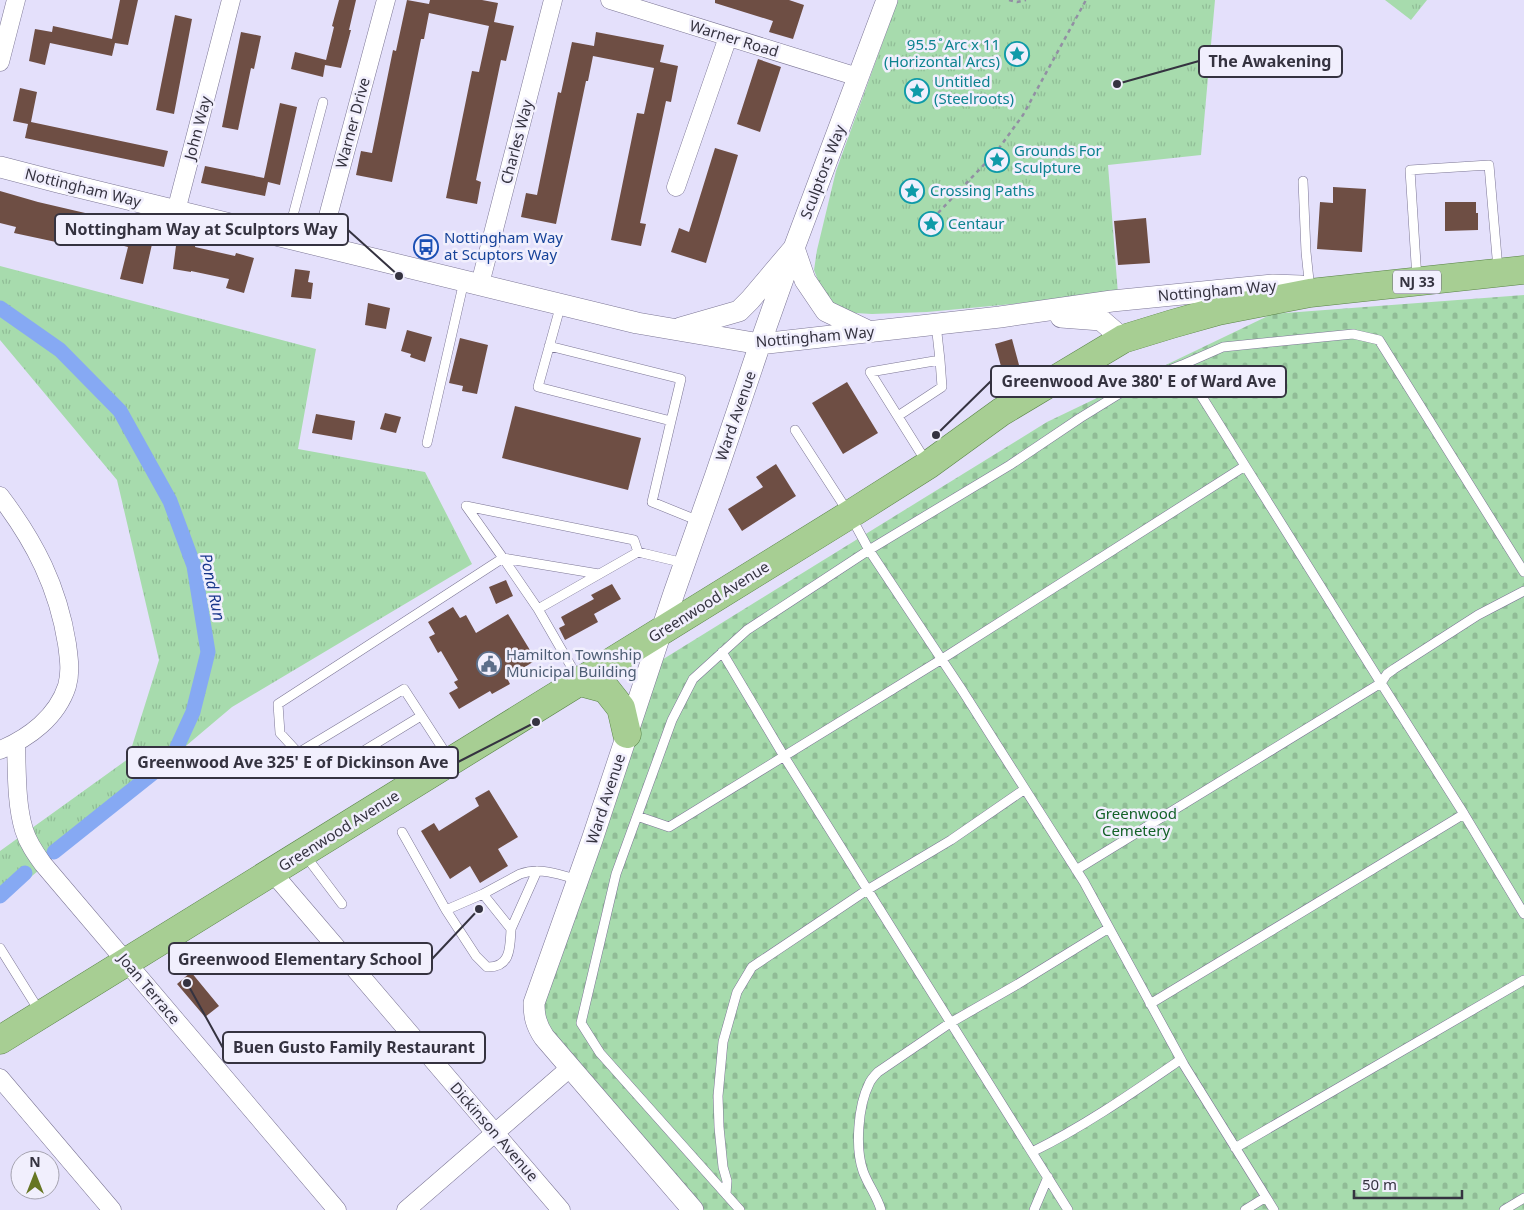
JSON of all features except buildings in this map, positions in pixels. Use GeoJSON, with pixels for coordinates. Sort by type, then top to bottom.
{"type":"FeatureCollection","features":[{"type":"Feature","properties":{"kind":"main road","name":"Nottingham Way"},"geometry":{"type":"LineString","coordinates":[[1310,292],[1511,272]]}},
{"type":"Feature","properties":{"kind":"main road","name":"Greenwood Avenue"},"geometry":{"type":"LineString","coordinates":[[0,1040],[850,515],[928,465],[1001,412],[1123,340],[1218,311],[1310,292]]}},
{"type":"Feature","properties":{"kind":"main road"},"geometry":{"type":"LineString","coordinates":[[580,682],[606,690],[620,708],[628,734]]}},
{"type":"Feature","properties":{"kind":"street"},"geometry":{"type":"LineString","coordinates":[[0,62],[16,0]]}},
{"type":"Feature","properties":{"kind":"street","name":"John Way"},"geometry":{"type":"LineString","coordinates":[[176,211],[231,0]]}},
{"type":"Feature","properties":{"kind":"street","name":"Warner Drive"},"geometry":{"type":"LineString","coordinates":[[320,246],[386,0]]}},
{"type":"Feature","properties":{"kind":"street","name":"Charles Way"},"geometry":{"type":"LineString","coordinates":[[472,283],[554,0]]}},
{"type":"Feature","properties":{"kind":"street","name":"Warner Road"},"geometry":{"type":"LineString","coordinates":[[610,0],[858,77]]}},
{"type":"Feature","properties":{"kind":"street","name":"Sculptors Way"},"geometry":{"type":"LineString","coordinates":[[760,344],[887,0]]}},
{"type":"Feature","properties":{"kind":"street"},"geometry":{"type":"LineString","coordinates":[[676,187],[728,37]]}},
{"type":"Feature","properties":{"kind":"street","name":"Nottingham Way"},"geometry":{"type":"LineString","coordinates":[[0,167],[637,323],[760,344],[1000,317],[1112,301],[1273,285],[1301,286],[1310,292]]}},
{"type":"Feature","properties":{"kind":"street"},"geometry":{"type":"LineString","coordinates":[[676,330],[738,311],[750,300],[794,248]]}},
{"type":"Feature","properties":{"kind":"street"},"geometry":{"type":"LineString","coordinates":[[794,248],[805,280],[826,311],[870,332]]}},
{"type":"Feature","properties":{"kind":"street"},"geometry":{"type":"LineString","coordinates":[[1000,317],[1065,317],[1101,320],[1123,340]]}},
{"type":"Feature","properties":{"kind":"street","name":"Ward Avenue"},"geometry":{"type":"LineString","coordinates":[[693,1210],[544,1037],[537,1026],[534,1009],[536,996],[578,880],[760,344]]}},
{"type":"Feature","properties":{"kind":"street"},"geometry":{"type":"LineString","coordinates":[[0,496],[24,528],[47,572],[57,600],[70,666],[66,686],[60,701],[50,716],[31,734],[8,747]]}},
{"type":"Feature","properties":{"kind":"street","name":"Joan Terrace"},"geometry":{"type":"LineString","coordinates":[[8,747],[24,830],[32,849],[337,1210]]}},
{"type":"Feature","properties":{"kind":"street","name":"Dickinson Avenue"},"geometry":{"type":"LineString","coordinates":[[272,872],[561,1210]]}},
{"type":"Feature","properties":{"kind":"street"},"geometry":{"type":"LineString","coordinates":[[406,1210],[571,1067]]}},
{"type":"Feature","properties":{"kind":"street"},"geometry":{"type":"LineString","coordinates":[[0,1078],[112,1210]]}},
{"type":"Feature","properties":{"kind":"lane"},"geometry":{"type":"LineString","coordinates":[[287,238],[323,102]]}},
{"type":"Feature","properties":{"kind":"lane"},"geometry":{"type":"LineString","coordinates":[[1417,282],[1410,170],[1489,165],[1511,272]]}},
{"type":"Feature","properties":{"kind":"lane"},"geometry":{"type":"LineString","coordinates":[[1303,181],[1310,292]]}},
{"type":"Feature","properties":{"kind":"lane"},"geometry":{"type":"LineString","coordinates":[[427,443],[452,340],[472,283]]}},
{"type":"Feature","properties":{"kind":"lane"},"geometry":{"type":"LineString","coordinates":[[561,304],[538,387],[671,421]]}},
{"type":"Feature","properties":{"kind":"lane"},"geometry":{"type":"LineString","coordinates":[[898,416],[942,387],[936,324]]}},
{"type":"Feature","properties":{"kind":"lane"},"geometry":{"type":"LineString","coordinates":[[740,1210],[600,1053],[581,1022],[616,874],[672,720],[693,679],[746,630],[870,550],[1010,465],[1135,384],[1223,347],[1353,334],[1379,340],[1524,572]]}},
{"type":"Feature","properties":{"kind":"lane"},"geometry":{"type":"LineString","coordinates":[[549,346],[681,379],[652,502],[700,521]]}},
{"type":"Feature","properties":{"kind":"lane"},"geometry":{"type":"LineString","coordinates":[[928,465],[870,372],[940,360]]}},
{"type":"Feature","properties":{"kind":"lane"},"geometry":{"type":"LineString","coordinates":[[1182,365],[1464,814],[1524,914]]}},
{"type":"Feature","properties":{"kind":"lane"},"geometry":{"type":"LineString","coordinates":[[795,430],[1076,870],[1180,1060],[1274,1210]]}},
{"type":"Feature","properties":{"kind":"lane"},"geometry":{"type":"LineString","coordinates":[[637,816],[669,827],[942,659],[1245,466]]}},
{"type":"Feature","properties":{"kind":"lane"},"geometry":{"type":"LineString","coordinates":[[580,682],[538,609],[466,506],[634,540],[638,552]]}},
{"type":"Feature","properties":{"kind":"lane"},"geometry":{"type":"LineString","coordinates":[[538,609],[638,552],[685,563]]}},
{"type":"Feature","properties":{"kind":"lane"},"geometry":{"type":"LineString","coordinates":[[421,716],[334,769],[312,768],[280,733],[278,704],[503,558],[599,574]]}},
{"type":"Feature","properties":{"kind":"lane"},"geometry":{"type":"LineString","coordinates":[[1076,870],[1381,683],[1387,674],[1394,669],[1478,615],[1524,591]]}},
{"type":"Feature","properties":{"kind":"lane"},"geometry":{"type":"LineString","coordinates":[[722,652],[784,757],[1068,1210]]}},
{"type":"Feature","properties":{"kind":"lane"},"geometry":{"type":"LineString","coordinates":[[298,753],[404,690],[452,761]]}},
{"type":"Feature","properties":{"kind":"lane"},"geometry":{"type":"LineString","coordinates":[[726,1194],[727,1182],[723,1167],[718,1096],[723,1042],[737,992],[752,967],[867,890],[951,840],[1025,789]]}},
{"type":"Feature","properties":{"kind":"lane"},"geometry":{"type":"LineString","coordinates":[[1150,1004],[1464,814]]}},
{"type":"Feature","properties":{"kind":"lane"},"geometry":{"type":"LineString","coordinates":[[402,832],[446,910],[476,956],[487,966],[492,967],[499,964],[510,952],[511,929],[536,870]]}},
{"type":"Feature","properties":{"kind":"lane"},"geometry":{"type":"LineString","coordinates":[[303,853],[342,904]]}},
{"type":"Feature","properties":{"kind":"lane"},"geometry":{"type":"LineString","coordinates":[[446,910],[483,894],[520,874],[536,870],[578,880]]}},
{"type":"Feature","properties":{"kind":"lane"},"geometry":{"type":"LineString","coordinates":[[483,894],[511,929]]}},
{"type":"Feature","properties":{"kind":"lane"},"geometry":{"type":"LineString","coordinates":[[881,1210],[864,1174],[859,1158],[860,1120],[869,1082],[878,1072],[950,1023],[1109,928]]}},
{"type":"Feature","properties":{"kind":"lane"},"geometry":{"type":"LineString","coordinates":[[0,948],[41,1015]]}},
{"type":"Feature","properties":{"kind":"lane"},"geometry":{"type":"LineString","coordinates":[[1235,1148],[1524,980]]}},
{"type":"Feature","properties":{"kind":"lane"},"geometry":{"type":"LineString","coordinates":[[1032,1152],[1057,1140],[1099,1115],[1180,1060]]}},
{"type":"Feature","properties":{"kind":"lane"},"geometry":{"type":"LineString","coordinates":[[1034,1210],[1048,1177]]}},
{"type":"Feature","properties":{"kind":"lane"},"geometry":{"type":"LineString","coordinates":[[1245,1210],[1266,1197]]}},
{"type":"Feature","properties":{"kind":"lane"},"geometry":{"type":"LineString","coordinates":[[1504,1210],[1524,1198]]}},
{"type":"Feature","properties":{"kind":"path"},"geometry":{"type":"LineString","coordinates":[[1009,0],[1017,2],[1026,0]]}},
{"type":"Feature","properties":{"kind":"path"},"geometry":{"type":"LineString","coordinates":[[938,214],[997,151],[1023,115],[1086,0]]}},
{"type":"Feature","properties":{"kind":"green space","name":"Grounds For Sculpture"},"geometry":{"type":"Polygon","coordinates":[[[898,0],[1215,0],[1201,155],[1108,165],[1118,294],[927,312],[872,314],[855,313],[833,304],[822,291],[814,270],[836,171],[898,0]]]}},
{"type":"Feature","properties":{"kind":"green space"},"geometry":{"type":"Polygon","coordinates":[[[1385,0],[1427,0],[1411,20],[1385,0]]]}},
{"type":"Feature","properties":{"kind":"green space"},"geometry":{"type":"Polygon","coordinates":[[[0,266],[316,349],[298,449],[425,472],[472,564],[232,707],[0,903],[0,851],[128,759],[159,660],[117,480],[0,340],[0,266]]]}},
{"type":"Feature","properties":{"kind":"green space","name":"Greenwood Cemetery"},"geometry":{"type":"Polygon","coordinates":[[[1524,295],[1524,1210],[695,1210],[527,1010],[644,671],[1047,422],[1272,314],[1524,295]]]}},
{"type":"Feature","properties":{"kind":"waterway","name":"Pond Run"},"geometry":{"type":"LineString","coordinates":[[0,308],[60,350],[120,411],[170,501],[194,566],[208,652],[193,712],[172,758],[54,852]]}},
{"type":"Feature","properties":{"kind":"waterway"},"geometry":{"type":"LineString","coordinates":[[0,896],[25,873]]}},
{"type":"Feature","properties":{"kind":"place","name":"95.5 ̊ Arc x 11 (Horizontal Arcs)"},"geometry":{"type":"Point","coordinates":[1017,54]}},
{"type":"Feature","properties":{"kind":"place","name":"The Awakening"},"geometry":{"type":"Point","coordinates":[1117,84]}},
{"type":"Feature","properties":{"kind":"place","name":"Untitled (Steelroots)"},"geometry":{"type":"Point","coordinates":[917,91]}},
{"type":"Feature","properties":{"kind":"place","name":"Grounds For Sculpture"},"geometry":{"type":"Point","coordinates":[997,160]}},
{"type":"Feature","properties":{"kind":"place","name":"Crossing Paths"},"geometry":{"type":"Point","coordinates":[912,191]}},
{"type":"Feature","properties":{"kind":"place","name":"Centaur"},"geometry":{"type":"Point","coordinates":[931,224]}},
{"type":"Feature","properties":{"kind":"place","name":"Nottingham Way at Scuptors Way"},"geometry":{"type":"Point","coordinates":[426,247]}},
{"type":"Feature","properties":{"kind":"place","name":"Nottingham Way at Sculptors Way"},"geometry":{"type":"Point","coordinates":[399,276]}},
{"type":"Feature","properties":{"kind":"place","name":"Greenwood Ave 380' E of Ward Ave"},"geometry":{"type":"Point","coordinates":[936,435]}},
{"type":"Feature","properties":{"kind":"place","name":"Hamilton Township Municipal Building"},"geometry":{"type":"Point","coordinates":[489,664]}},
{"type":"Feature","properties":{"kind":"place","name":"Greenwood Ave 325' E of Dickinson Ave"},"geometry":{"type":"Point","coordinates":[536,722]}},
{"type":"Feature","properties":{"kind":"place","name":"Greenwood Elementary School"},"geometry":{"type":"Point","coordinates":[479,909]}},
{"type":"Feature","properties":{"kind":"place","name":"Buen Gusto Family Restaurant"},"geometry":{"type":"Point","coordinates":[187,983]}}]}
